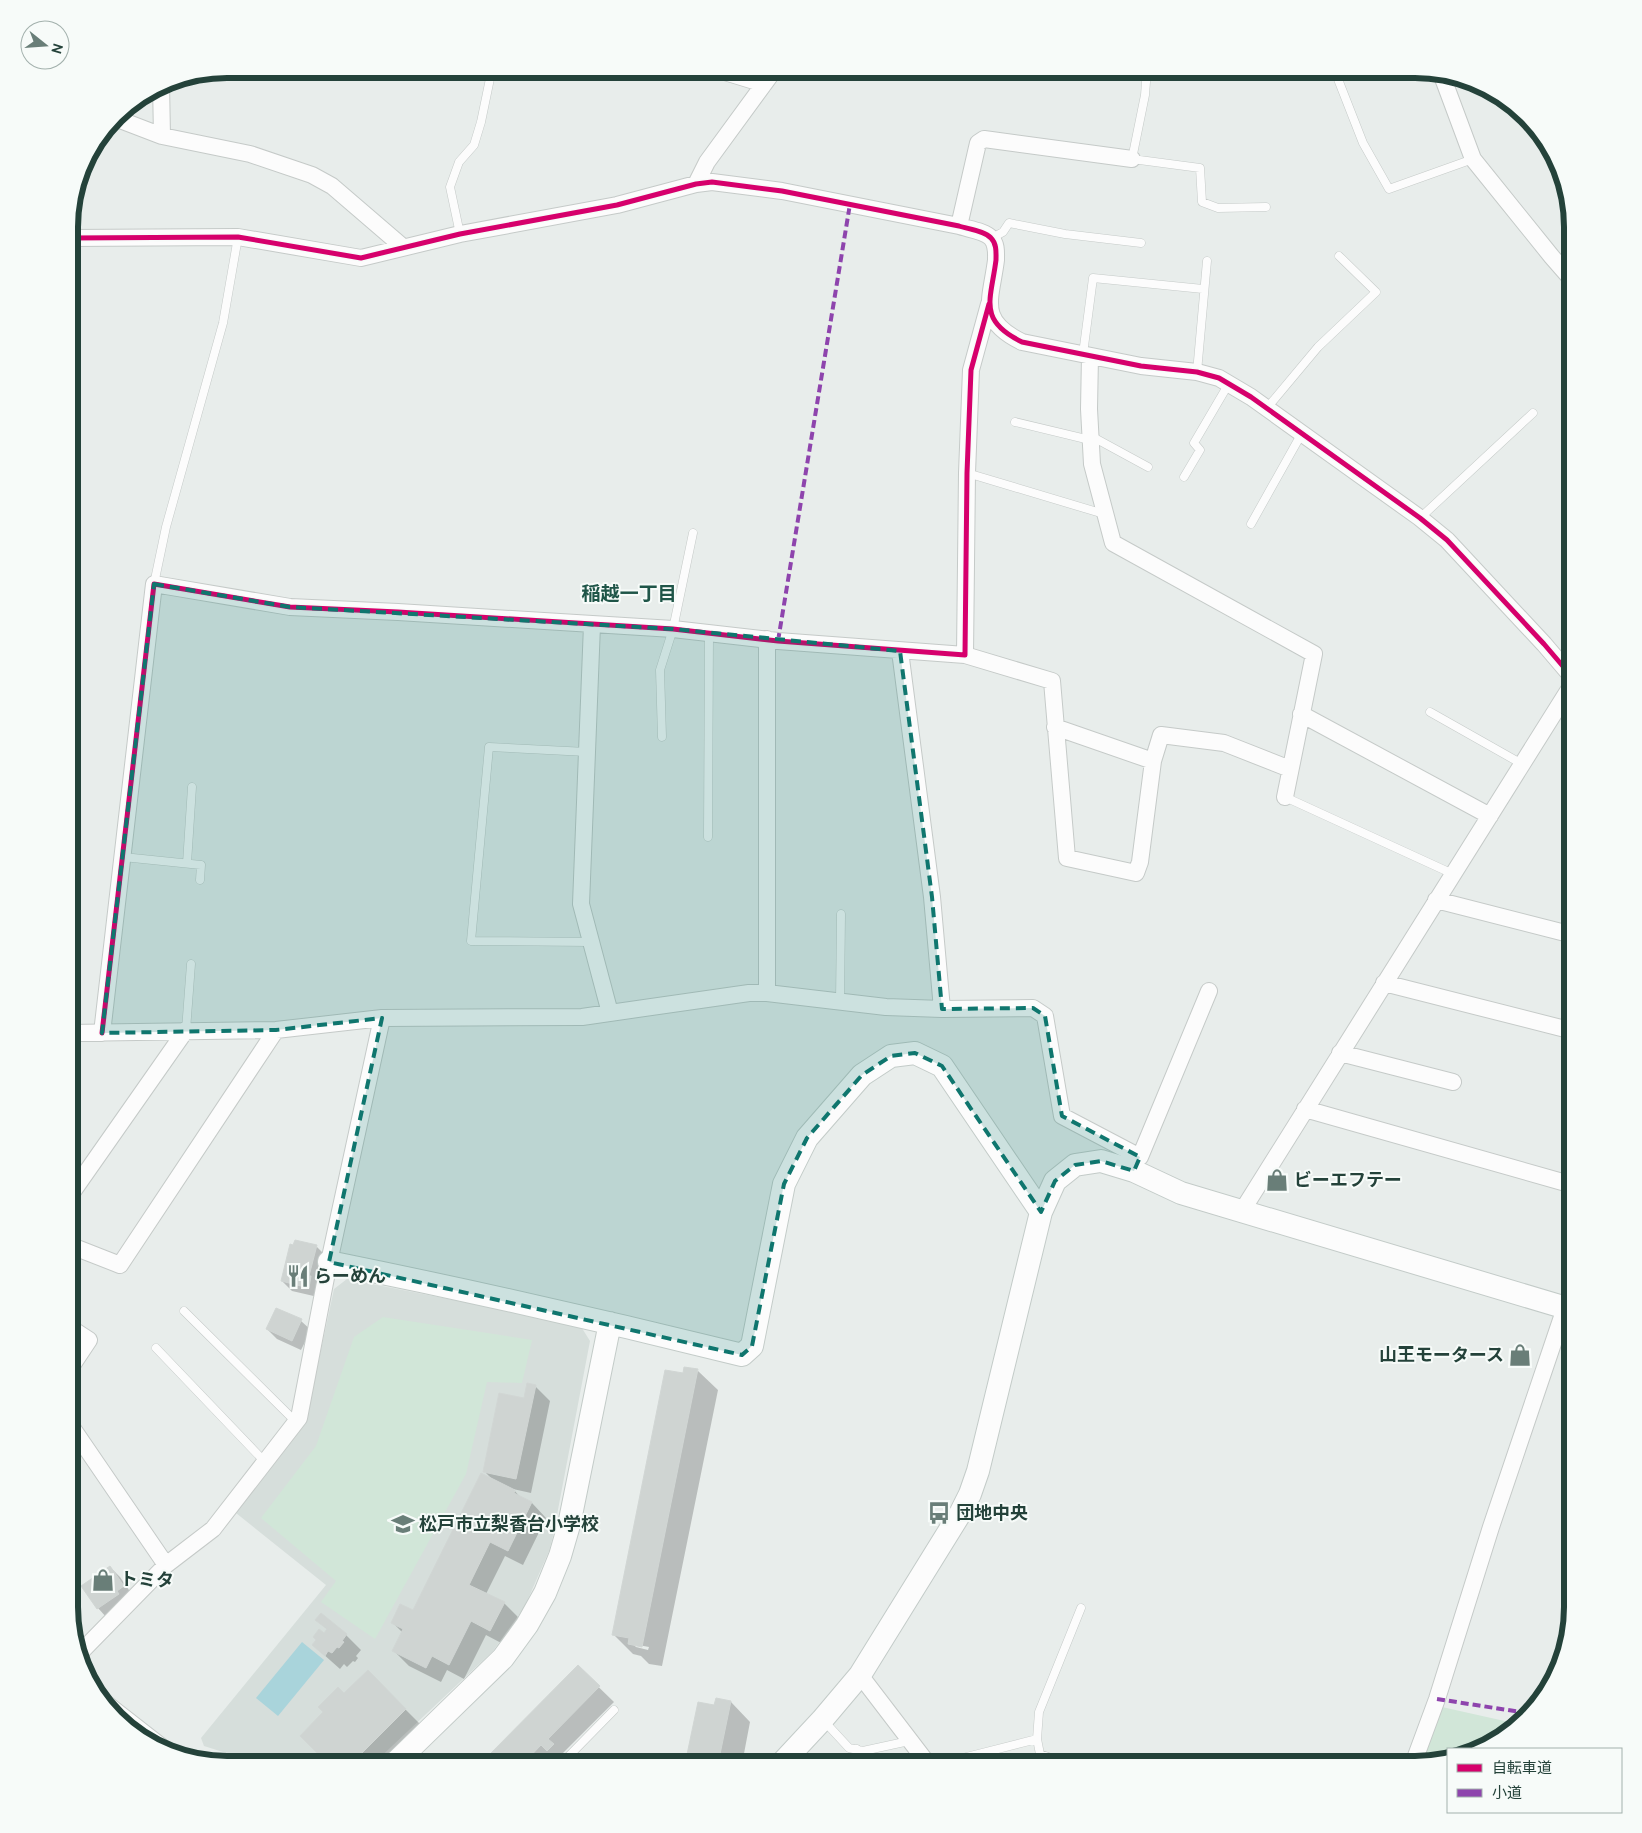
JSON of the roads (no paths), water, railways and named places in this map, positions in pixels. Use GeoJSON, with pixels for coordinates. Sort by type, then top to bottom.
{"type":"FeatureCollection","features":[{"type":"Feature","properties":{"kind":"street"},"geometry":{"type":"LineString","coordinates":[[742,77],[764,84]]}},
{"type":"Feature","properties":{"kind":"street"},"geometry":{"type":"LineString","coordinates":[[696,184],[707,162],[769,77]]}},
{"type":"Feature","properties":{"kind":"street"},"geometry":{"type":"LineString","coordinates":[[1444,80],[1474,159],[1564,271]]}},
{"type":"Feature","properties":{"kind":"street"},"geometry":{"type":"LineString","coordinates":[[161,92],[162,136]]}},
{"type":"Feature","properties":{"kind":"street"},"geometry":{"type":"LineString","coordinates":[[122,120],[162,136],[250,154],[312,175],[332,186],[403,247]]}},
{"type":"Feature","properties":{"kind":"street"},"geometry":{"type":"LineString","coordinates":[[959,226],[978,143],[984,139],[1132,159]]}},
{"type":"Feature","properties":{"kind":"street"},"geometry":{"type":"LineString","coordinates":[[78,238],[238,237],[362,258],[460,234],[617,206],[696,184],[712,182],[782,191],[959,226],[980,232],[992,238],[997,251],[989,304],[971,370],[967,472],[965,655]]}},
{"type":"Feature","properties":{"kind":"street"},"geometry":{"type":"LineString","coordinates":[[989,304],[993,319],[1008,335],[1022,342],[1141,366],[1197,372],[1218,378],[1251,397],[1420,518],[1447,540],[1564,667]]}},
{"type":"Feature","properties":{"kind":"street"},"geometry":{"type":"LineString","coordinates":[[1087,355],[1092,464],[1113,543],[1314,654],[1285,797]]}},
{"type":"Feature","properties":{"kind":"street"},"geometry":{"type":"LineString","coordinates":[[102,1033],[154,584],[290,607],[673,629],[900,651],[965,655],[1052,681],[1067,858],[1136,873],[1140,862],[1153,761],[1161,735],[1224,743],[1290,769]]}},
{"type":"Feature","properties":{"kind":"street"},"geometry":{"type":"LineString","coordinates":[[592,625],[581,904],[610,1013]]}},
{"type":"Feature","properties":{"kind":"street"},"geometry":{"type":"LineString","coordinates":[[767,639],[767,993]]}},
{"type":"Feature","properties":{"kind":"street"},"geometry":{"type":"LineString","coordinates":[[900,651],[932,897],[942,1009]]}},
{"type":"Feature","properties":{"kind":"street"},"geometry":{"type":"LineString","coordinates":[[1242,1211],[1564,697]]}},
{"type":"Feature","properties":{"kind":"street"},"geometry":{"type":"LineString","coordinates":[[1301,714],[1490,816]]}},
{"type":"Feature","properties":{"kind":"street"},"geometry":{"type":"LineString","coordinates":[[1055,727],[1153,761]]}},
{"type":"Feature","properties":{"kind":"street"},"geometry":{"type":"LineString","coordinates":[[1436,900],[1564,933]]}},
{"type":"Feature","properties":{"kind":"street"},"geometry":{"type":"LineString","coordinates":[[1384,983],[1564,1029]]}},
{"type":"Feature","properties":{"kind":"street"},"geometry":{"type":"LineString","coordinates":[[1137,1164],[1209,991]]}},
{"type":"Feature","properties":{"kind":"street"},"geometry":{"type":"LineString","coordinates":[[78,1033],[276,1030],[382,1018],[582,1017],[749,993],[767,993],[886,1006],[942,1009],[1033,1008],[1045,1016],[1062,1116],[1182,1193],[1564,1303]]}},
{"type":"Feature","properties":{"kind":"street"},"geometry":{"type":"LineString","coordinates":[[84,1649],[166,1565],[213,1529],[300,1418],[329,1262],[382,1018]]}},
{"type":"Feature","properties":{"kind":"street"},"geometry":{"type":"LineString","coordinates":[[78,1184],[186,1030]]}},
{"type":"Feature","properties":{"kind":"street"},"geometry":{"type":"LineString","coordinates":[[78,1248],[120,1265],[276,1030]]}},
{"type":"Feature","properties":{"kind":"street"},"geometry":{"type":"LineString","coordinates":[[329,1262],[610,1323],[742,1355],[752,1346],[784,1184],[807,1138],[862,1075],[891,1056],[915,1053],[942,1066],[1041,1212]]}},
{"type":"Feature","properties":{"kind":"street"},"geometry":{"type":"LineString","coordinates":[[1340,1053],[1453,1082]]}},
{"type":"Feature","properties":{"kind":"street"},"geometry":{"type":"LineString","coordinates":[[1305,1109],[1564,1183]]}},
{"type":"Feature","properties":{"kind":"street"},"geometry":{"type":"LineString","coordinates":[[788,1756],[860,1675],[961,1512],[970,1494],[978,1471],[1041,1212],[1055,1181],[1076,1165],[1101,1160],[1137,1164]]}},
{"type":"Feature","properties":{"kind":"street"},"geometry":{"type":"LineString","coordinates":[[402,1756],[504,1658],[528,1625],[545,1592],[560,1556],[569,1525],[610,1323]]}},
{"type":"Feature","properties":{"kind":"street"},"geometry":{"type":"LineString","coordinates":[[1416,1756],[1437,1699],[1491,1527],[1564,1324]]}},
{"type":"Feature","properties":{"kind":"street"},"geometry":{"type":"LineString","coordinates":[[78,1333],[89,1340],[78,1356]]}},
{"type":"Feature","properties":{"kind":"street"},"geometry":{"type":"LineString","coordinates":[[78,1436],[166,1565]]}},
{"type":"Feature","properties":{"kind":"street"},"geometry":{"type":"LineString","coordinates":[[860,1675],[921,1756]]}},
{"type":"Feature","properties":{"kind":"lane"},"geometry":{"type":"LineString","coordinates":[[460,234],[450,187],[459,162],[474,145],[490,77]]}},
{"type":"Feature","properties":{"kind":"lane"},"geometry":{"type":"LineString","coordinates":[[1146,78],[1132,159],[1200,168],[1202,202],[1218,208],[1266,207]]}},
{"type":"Feature","properties":{"kind":"lane"},"geometry":{"type":"LineString","coordinates":[[1337,78],[1363,143],[1389,189],[1474,159]]}},
{"type":"Feature","properties":{"kind":"lane"},"geometry":{"type":"LineString","coordinates":[[992,238],[1003,232],[1009,223],[1065,234],[1141,243]]}},
{"type":"Feature","properties":{"kind":"lane"},"geometry":{"type":"LineString","coordinates":[[154,584],[166,526],[223,323],[238,237]]}},
{"type":"Feature","properties":{"kind":"lane"},"geometry":{"type":"LineString","coordinates":[[1267,408],[1318,347],[1376,292],[1339,256]]}},
{"type":"Feature","properties":{"kind":"lane"},"geometry":{"type":"LineString","coordinates":[[1197,372],[1206,261]]}},
{"type":"Feature","properties":{"kind":"lane"},"geometry":{"type":"LineString","coordinates":[[1087,355],[1093,278],[1203,289]]}},
{"type":"Feature","properties":{"kind":"lane"},"geometry":{"type":"LineString","coordinates":[[1184,477],[1200,450],[1194,443],[1228,385]]}},
{"type":"Feature","properties":{"kind":"lane"},"geometry":{"type":"LineString","coordinates":[[1420,518],[1533,413]]}},
{"type":"Feature","properties":{"kind":"lane"},"geometry":{"type":"LineString","coordinates":[[1015,422],[1090,438],[1148,467]]}},
{"type":"Feature","properties":{"kind":"lane"},"geometry":{"type":"LineString","coordinates":[[1251,524],[1302,433]]}},
{"type":"Feature","properties":{"kind":"lane"},"geometry":{"type":"LineString","coordinates":[[967,472],[1104,514]]}},
{"type":"Feature","properties":{"kind":"lane"},"geometry":{"type":"LineString","coordinates":[[662,736],[660,670],[673,629],[693,533]]}},
{"type":"Feature","properties":{"kind":"lane"},"geometry":{"type":"LineString","coordinates":[[708,837],[709,633]]}},
{"type":"Feature","properties":{"kind":"lane"},"geometry":{"type":"LineString","coordinates":[[1430,712],[1522,764]]}},
{"type":"Feature","properties":{"kind":"lane"},"geometry":{"type":"LineString","coordinates":[[587,752],[489,747],[471,941],[591,942]]}},
{"type":"Feature","properties":{"kind":"lane"},"geometry":{"type":"LineString","coordinates":[[186,863],[192,787]]}},
{"type":"Feature","properties":{"kind":"lane"},"geometry":{"type":"LineString","coordinates":[[1285,797],[1453,874]]}},
{"type":"Feature","properties":{"kind":"lane"},"geometry":{"type":"LineString","coordinates":[[123,857],[201,865],[200,880]]}},
{"type":"Feature","properties":{"kind":"lane"},"geometry":{"type":"LineString","coordinates":[[840,1002],[842,914]]}},
{"type":"Feature","properties":{"kind":"lane"},"geometry":{"type":"LineString","coordinates":[[186,1030],[192,964]]}},
{"type":"Feature","properties":{"kind":"lane"},"geometry":{"type":"LineString","coordinates":[[184,1311],[296,1422]]}},
{"type":"Feature","properties":{"kind":"lane"},"geometry":{"type":"LineString","coordinates":[[156,1348],[265,1462]]}},
{"type":"Feature","properties":{"kind":"lane"},"geometry":{"type":"LineString","coordinates":[[1046,1756],[1040,1754],[1037,1739],[1039,1712],[1081,1608]]}},
{"type":"Feature","properties":{"kind":"lane"},"geometry":{"type":"LineString","coordinates":[[569,1756],[614,1710]]}},
{"type":"Feature","properties":{"kind":"lane"},"geometry":{"type":"LineString","coordinates":[[822,1720],[849,1748],[857,1750],[863,1751],[909,1741]]}},
{"type":"Feature","properties":{"kind":"lane"},"geometry":{"type":"LineString","coordinates":[[970,1756],[1037,1739]]}},
{"type":"Feature","properties":{"kind":"lane"},"geometry":{"type":"LineString","coordinates":[[855,1756],[857,1750]]}},
{"type":"Feature","properties":{"kind":"water"},"geometry":{"type":"Polygon","coordinates":[[[302,1642],[324,1660],[278,1716],[256,1698],[302,1642]]]}},
{"type":"Feature","properties":{"kind":"place","name":"ビーエフテー"},"geometry":{"type":"Point","coordinates":[1277,1180]}},
{"type":"Feature","properties":{"kind":"place","name":"らーめん"},"geometry":{"type":"Point","coordinates":[298,1276]}},
{"type":"Feature","properties":{"kind":"place","name":"山王モータース"},"geometry":{"type":"Point","coordinates":[1520,1355]}},
{"type":"Feature","properties":{"kind":"place","name":"団地中央"},"geometry":{"type":"Point","coordinates":[939,1513]}},
{"type":"Feature","properties":{"kind":"place","name":"松戸市立梨香台小学校"},"geometry":{"type":"Point","coordinates":[403,1524]}},
{"type":"Feature","properties":{"kind":"place","name":"トミタ"},"geometry":{"type":"Point","coordinates":[103,1580]}},
{"type":"Feature","properties":{"kind":"district","name":"稲越一丁目"},"geometry":{"type":"Point","coordinates":[629,593]}}]}
